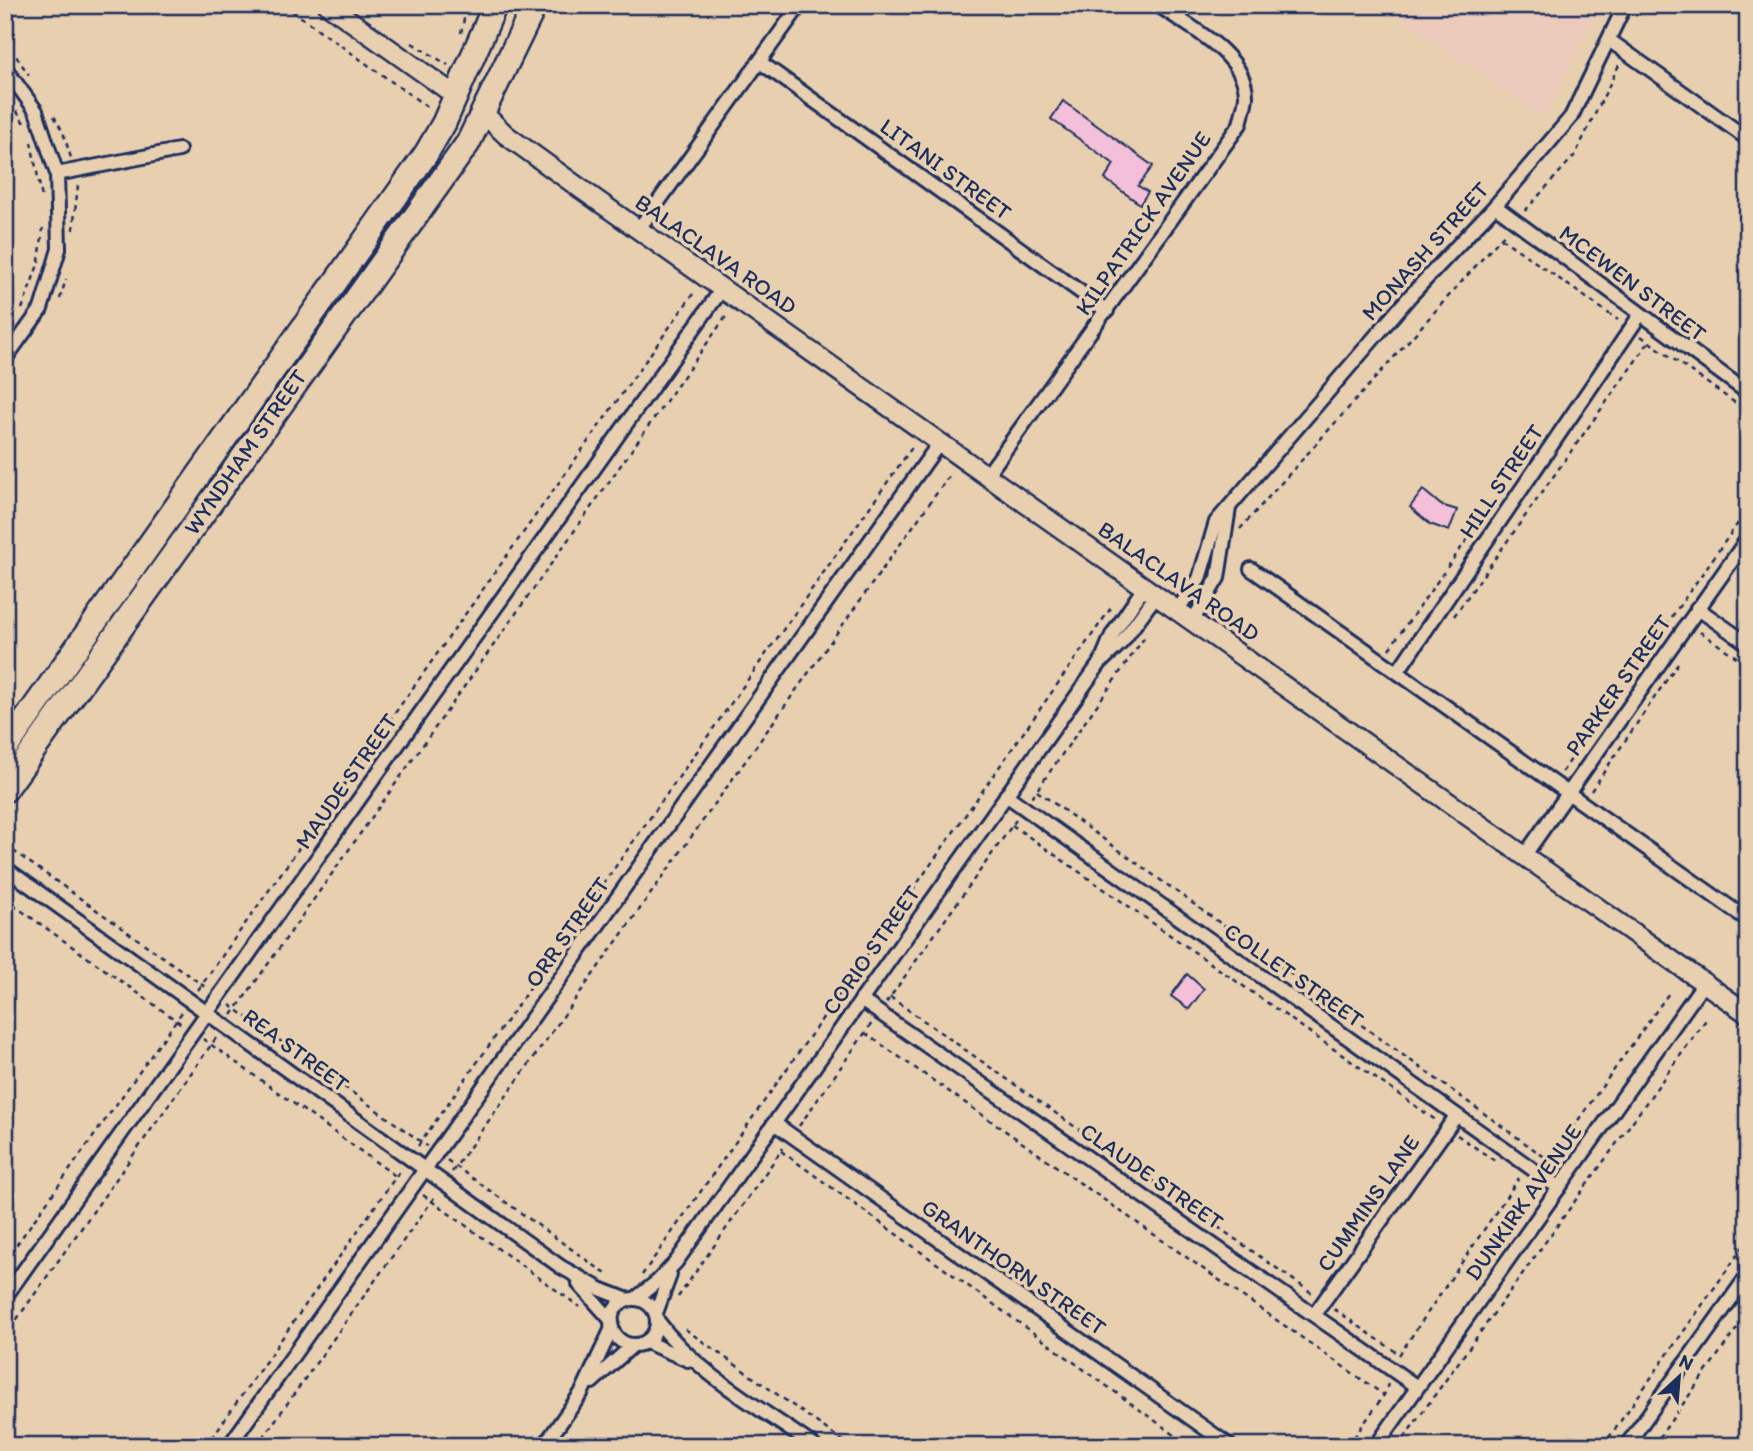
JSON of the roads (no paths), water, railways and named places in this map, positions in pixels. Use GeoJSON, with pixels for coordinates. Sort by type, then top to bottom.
{"type":"FeatureCollection","features":[{"type":"Feature","properties":{"kind":"highway","name":"WYNDHAM STREET"},"geometry":{"type":"LineString","coordinates":[[5,790],[359,291],[447,173],[482,113],[536,5]]}},
{"type":"Feature","properties":{"kind":"highway","name":"WYNDHAM STREET"},"geometry":{"type":"LineString","coordinates":[[5,749],[426,154],[456,96],[492,10]]}},
{"type":"Feature","properties":{"kind":"highway"},"geometry":{"type":"LineString","coordinates":[[456,96],[482,113]]}},
{"type":"Feature","properties":{"kind":"main road"},"geometry":{"type":"LineString","coordinates":[[328,5],[456,96]]}},
{"type":"Feature","properties":{"kind":"main road","name":"BALACLAVA ROAD"},"geometry":{"type":"LineString","coordinates":[[482,113],[506,135],[638,230],[1748,1014]]}},
{"type":"Feature","properties":{"kind":"street"},"geometry":{"type":"LineString","coordinates":[[638,230],[800,5]]}},
{"type":"Feature","properties":{"kind":"street","name":"KILPATRICK AVENUE"},"geometry":{"type":"LineString","coordinates":[[987,475],[1240,124],[1246,96],[1238,70],[1222,51],[1157,5]]}},
{"type":"Feature","properties":{"kind":"street","name":"MONASH STREET"},"geometry":{"type":"LineString","coordinates":[[1178,609],[1199,579],[1216,522],[1411,295],[1495,206],[1571,117],[1625,5]]}},
{"type":"Feature","properties":{"kind":"street"},"geometry":{"type":"LineString","coordinates":[[1609,40],[1748,139]]}},
{"type":"Feature","properties":{"kind":"street","name":"LITANI STREET"},"geometry":{"type":"LineString","coordinates":[[760,62],[1107,311]]}},
{"type":"Feature","properties":{"kind":"street"},"geometry":{"type":"LineString","coordinates":[[5,68],[36,111],[57,174],[59,249],[41,309],[5,359]]}},
{"type":"Feature","properties":{"kind":"street"},"geometry":{"type":"LineString","coordinates":[[57,174],[179,150]]}},
{"type":"Feature","properties":{"kind":"street","name":"MCEWEN STREET"},"geometry":{"type":"LineString","coordinates":[[1495,206],[1748,393]]}},
{"type":"Feature","properties":{"kind":"street","name":"MAUDE STREET"},"geometry":{"type":"LineString","coordinates":[[5,1297],[722,289]]}},
{"type":"Feature","properties":{"kind":"street","name":"HILL STREET"},"geometry":{"type":"LineString","coordinates":[[1398,671],[1640,315]]}},
{"type":"Feature","properties":{"kind":"street","name":"ORR STREET"},"geometry":{"type":"LineString","coordinates":[[229,1446],[940,442]]}},
{"type":"Feature","properties":{"kind":"street"},"geometry":{"type":"LineString","coordinates":[[1193,620],[1218,578],[1228,508]]}},
{"type":"Feature","properties":{"kind":"street","name":"PARKER STREET"},"geometry":{"type":"LineString","coordinates":[[1524,856],[1748,538]]}},
{"type":"Feature","properties":{"kind":"street"},"geometry":{"type":"LineString","coordinates":[[1251,569],[1569,791],[1748,920]]}},
{"type":"Feature","properties":{"kind":"street","name":"CORIO STREET"},"geometry":{"type":"LineString","coordinates":[[631,1300],[658,1281],[676,1262],[1100,663],[1122,642],[1151,590]]}},
{"type":"Feature","properties":{"kind":"street"},"geometry":{"type":"LineString","coordinates":[[1697,608],[1748,644]]}},
{"type":"Feature","properties":{"kind":"street","name":"COLLET STREET"},"geometry":{"type":"LineString","coordinates":[[1006,796],[1559,1188]]}},
{"type":"Feature","properties":{"kind":"street","name":"REA STREET"},"geometry":{"type":"LineString","coordinates":[[5,868],[561,1267],[600,1289],[631,1300]]}},
{"type":"Feature","properties":{"kind":"street","name":"DUNKIRK AVENUE"},"geometry":{"type":"LineString","coordinates":[[1376,1446],[1704,983]]}},
{"type":"Feature","properties":{"kind":"street","name":"CLAUDE STREET"},"geometry":{"type":"LineString","coordinates":[[861,1000],[1417,1387]]}},
{"type":"Feature","properties":{"kind":"street","name":"CUMMINS LANE"},"geometry":{"type":"LineString","coordinates":[[1314,1315],[1456,1116]]}},
{"type":"Feature","properties":{"kind":"street","name":"GRANTHORN STREET"},"geometry":{"type":"LineString","coordinates":[[774,1123],[1230,1446]]}},
{"type":"Feature","properties":{"kind":"street","name":"CORIO STREET"},"geometry":{"type":"LineString","coordinates":[[656,1317],[676,1262]]}},
{"type":"Feature","properties":{"kind":"street","name":"REA STREET"},"geometry":{"type":"LineString","coordinates":[[561,1267],[592,1296],[612,1324]]}},
{"type":"Feature","properties":{"kind":"street"},"geometry":{"type":"LineString","coordinates":[[1626,1446],[1748,1275]]}},
{"type":"Feature","properties":{"kind":"street"},"geometry":{"type":"LineString","coordinates":[[544,1446],[582,1392],[612,1324],[616,1308],[631,1300],[647,1303],[668,1336],[704,1368],[814,1446]]}},
{"type":"Feature","properties":{"kind":"street"},"geometry":{"type":"LineString","coordinates":[[582,1392],[654,1333],[656,1317]]}},
{"type":"Feature","properties":{"kind":"street"},"geometry":{"type":"LineString","coordinates":[[612,1324],[620,1340],[639,1343],[704,1368]]}}]}
